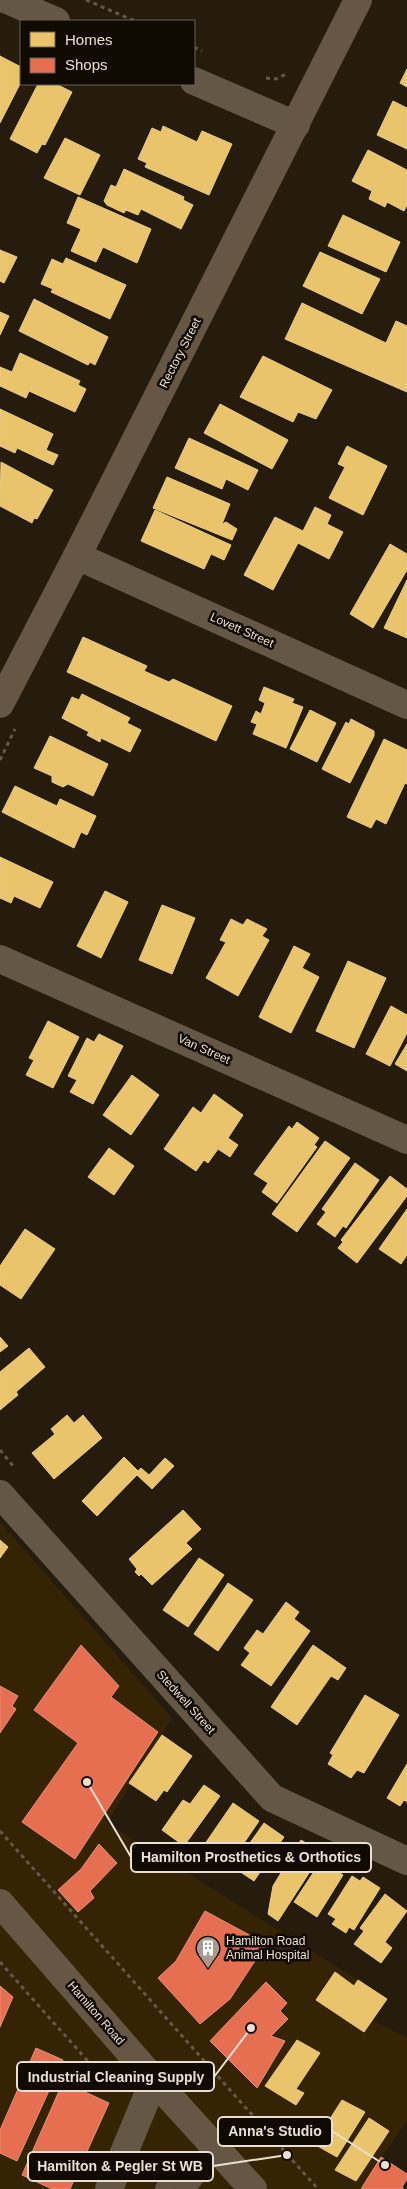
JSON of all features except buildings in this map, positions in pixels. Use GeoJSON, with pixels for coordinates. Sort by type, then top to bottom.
{"type":"FeatureCollection","features":[{"type":"Feature","properties":{"kind":"street"},"geometry":{"type":"LineString","coordinates":[[7,0],[54,20]]}},
{"type":"Feature","properties":{"kind":"street","name":"Rectory Street"},"geometry":{"type":"LineString","coordinates":[[1,700],[78,556],[358,0]]}},
{"type":"Feature","properties":{"kind":"street"},"geometry":{"type":"LineString","coordinates":[[195,80],[296,125]]}},
{"type":"Feature","properties":{"kind":"street","name":"Lovett Street"},"geometry":{"type":"LineString","coordinates":[[78,556],[407,705]]}},
{"type":"Feature","properties":{"kind":"street","name":"Van Street"},"geometry":{"type":"LineString","coordinates":[[0,959],[407,1140]]}},
{"type":"Feature","properties":{"kind":"street","name":"Stedwell Street"},"geometry":{"type":"LineString","coordinates":[[0,1494],[272,1798],[407,1861]]}},
{"type":"Feature","properties":{"kind":"street","name":"Hamilton Road"},"geometry":{"type":"LineString","coordinates":[[0,1903],[154,2080],[254,2189]]}},
{"type":"Feature","properties":{"kind":"street"},"geometry":{"type":"LineString","coordinates":[[109,2189],[154,2080]]}},
{"type":"Feature","properties":{"kind":"lane"},"geometry":{"type":"LineString","coordinates":[[164,2189],[173,2173],[187,2188],[217,2149]]}},
{"type":"Feature","properties":{"kind":"path"},"geometry":{"type":"LineString","coordinates":[[86,0],[133,20]]}},
{"type":"Feature","properties":{"kind":"path"},"geometry":{"type":"LineString","coordinates":[[195,47],[211,55]]}},
{"type":"Feature","properties":{"kind":"path"},"geometry":{"type":"LineString","coordinates":[[262,77],[276,79],[292,69]]}},
{"type":"Feature","properties":{"kind":"path"},"geometry":{"type":"LineString","coordinates":[[0,760],[18,725]]}},
{"type":"Feature","properties":{"kind":"path"},"geometry":{"type":"LineString","coordinates":[[0,1450],[19,1472]]}},
{"type":"Feature","properties":{"kind":"path"},"geometry":{"type":"LineString","coordinates":[[0,1831],[318,2189]]}},
{"type":"Feature","properties":{"kind":"path"},"geometry":{"type":"LineString","coordinates":[[0,1962],[121,2099]]}},
{"type":"Feature","properties":{"kind":"shaded area"},"geometry":{"type":"Polygon","coordinates":[[[0,1522],[172,1718],[107,1823],[368,1986],[355,2011],[407,2038],[407,2120],[361,2189],[0,2189],[0,1522]]]}},
{"type":"Feature","properties":{"kind":"place","name":"Hamilton Prosthetics & Orthotics"},"geometry":{"type":"Point","coordinates":[87,1782]}},
{"type":"Feature","properties":{"kind":"place","name":"Hamilton Road Animal Hospital"},"geometry":{"type":"Point","coordinates":[208,1969]}},
{"type":"Feature","properties":{"kind":"place","name":"Industrial Cleaning Supply"},"geometry":{"type":"Point","coordinates":[251,2028]}},
{"type":"Feature","properties":{"kind":"place","name":"Hamilton & Pegler St WB"},"geometry":{"type":"Point","coordinates":[287,2155]}},
{"type":"Feature","properties":{"kind":"place","name":"Anna's Studio"},"geometry":{"type":"Point","coordinates":[385,2165]}}]}
